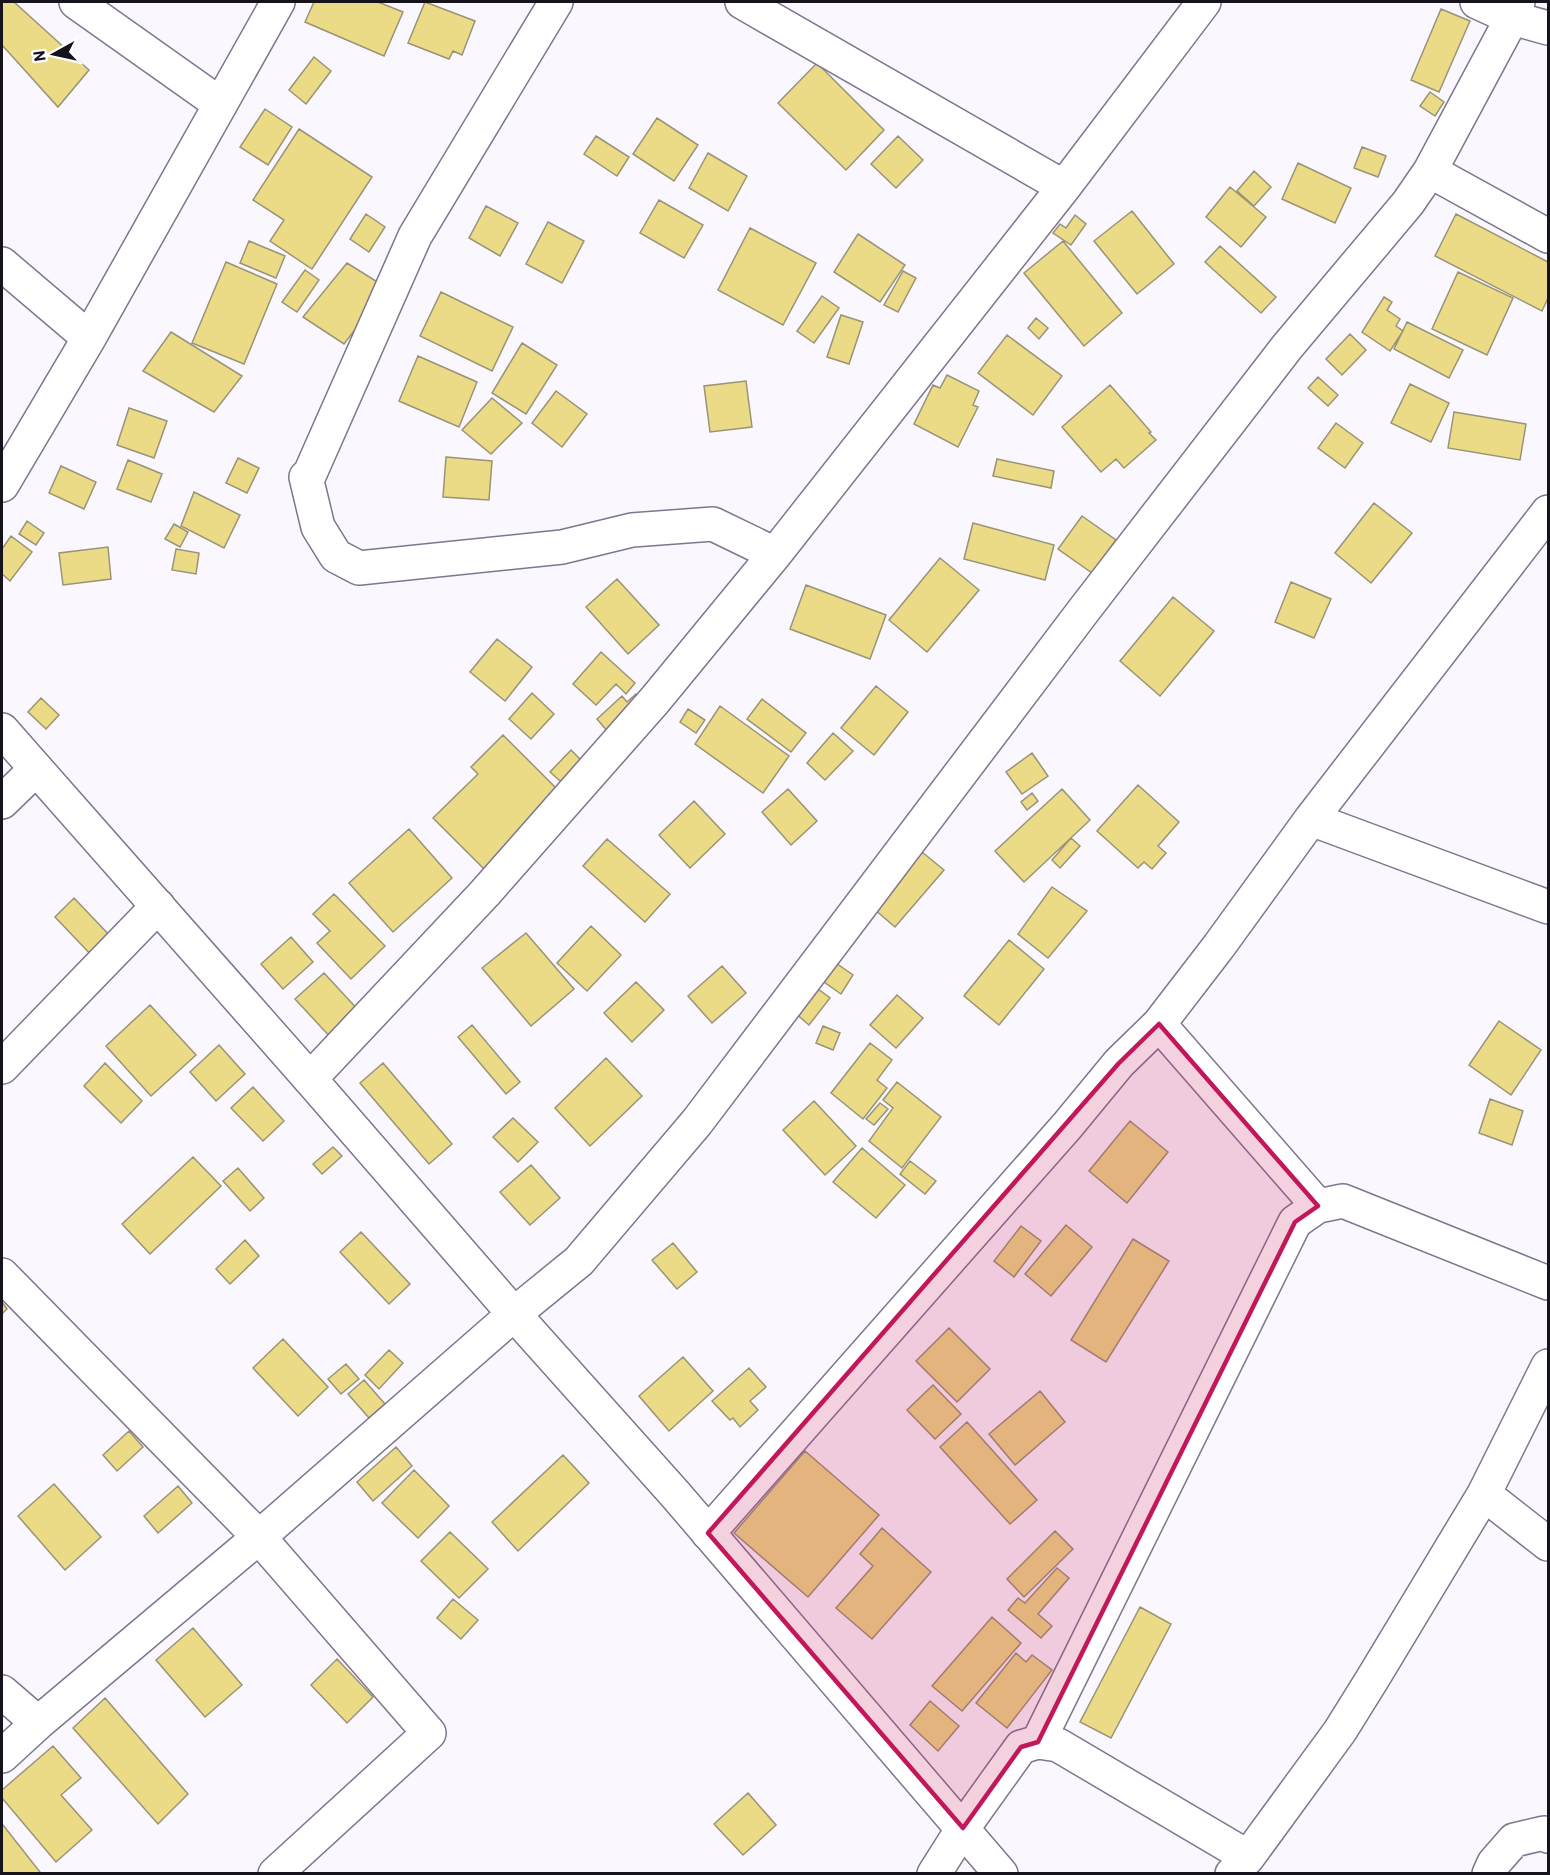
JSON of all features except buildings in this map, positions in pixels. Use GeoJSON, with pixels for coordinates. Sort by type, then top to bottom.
{"type":"FeatureCollection","features":[{"type":"Feature","properties":{"kind":"street"},"geometry":{"type":"LineString","coordinates":[[76,2],[220,105]]}},
{"type":"Feature","properties":{"kind":"street"},"geometry":{"type":"LineString","coordinates":[[2,485],[89,338],[278,2]]}},
{"type":"Feature","properties":{"kind":"street"},"geometry":{"type":"LineString","coordinates":[[556,2],[415,236],[308,478],[306,477],[318,527],[336,556],[359,568],[562,547],[632,530],[713,524],[775,554]]}},
{"type":"Feature","properties":{"kind":"street"},"geometry":{"type":"LineString","coordinates":[[742,2],[1064,187]]}},
{"type":"Feature","properties":{"kind":"street"},"geometry":{"type":"LineString","coordinates":[[310,1079],[492,884],[655,700],[775,554],[1064,187],[1204,2]]}},
{"type":"Feature","properties":{"kind":"street"},"geometry":{"type":"LineString","coordinates":[[1477,2],[1515,10],[1548,28]]}},
{"type":"Feature","properties":{"kind":"street"},"geometry":{"type":"LineString","coordinates":[[2,1756],[259,1537],[514,1314],[579,1261],[697,1122],[1091,600],[1287,347],[1408,203],[1430,171],[1515,10]]}},
{"type":"Feature","properties":{"kind":"street"},"geometry":{"type":"LineString","coordinates":[[1430,171],[1548,236]]}},
{"type":"Feature","properties":{"kind":"street"},"geometry":{"type":"LineString","coordinates":[[2,264],[89,338]]}},
{"type":"Feature","properties":{"kind":"street"},"geometry":{"type":"LineString","coordinates":[[708,1533],[1067,1126],[1119,1063],[1159,1024],[1311,819],[1548,512]]}},
{"type":"Feature","properties":{"kind":"street"},"geometry":{"type":"LineString","coordinates":[[2,730],[708,1533],[1001,1874]]}},
{"type":"Feature","properties":{"kind":"street"},"geometry":{"type":"LineString","coordinates":[[2,802],[36,769]]}},
{"type":"Feature","properties":{"kind":"street"},"geometry":{"type":"LineString","coordinates":[[1311,819],[1548,907]]}},
{"type":"Feature","properties":{"kind":"street"},"geometry":{"type":"LineString","coordinates":[[2,1066],[158,906]]}},
{"type":"Feature","properties":{"kind":"street"},"geometry":{"type":"LineString","coordinates":[[1159,1024],[1318,1206]]}},
{"type":"Feature","properties":{"kind":"street"},"geometry":{"type":"LineString","coordinates":[[1038,1743],[1295,1222],[1318,1206],[1343,1201],[1548,1282]]}},
{"type":"Feature","properties":{"kind":"street"},"geometry":{"type":"LineString","coordinates":[[2,1275],[259,1537],[429,1733],[275,1874]]}},
{"type":"Feature","properties":{"kind":"street"},"geometry":{"type":"LineString","coordinates":[[934,1874],[963,1828],[1022,1746],[1038,1743],[1058,1745],[1240,1865],[1340,1731],[1484,1494],[1548,1366]]}},
{"type":"Feature","properties":{"kind":"street"},"geometry":{"type":"LineString","coordinates":[[1484,1494],[1548,1544]]}},
{"type":"Feature","properties":{"kind":"street"},"geometry":{"type":"LineString","coordinates":[[2,1692],[38,1723]]}},
{"type":"Feature","properties":{"kind":"street"},"geometry":{"type":"LineString","coordinates":[[1489,1874],[1494,1863],[1514,1840],[1544,1833],[1548,1836]]}},
{"type":"Feature","properties":{"kind":"highlighted area"},"geometry":{"type":"Polygon","coordinates":[[[1159,1024],[1318,1206],[1295,1222],[1038,1742],[1021,1747],[963,1828],[708,1533],[1119,1063],[1159,1024]]]}}]}
